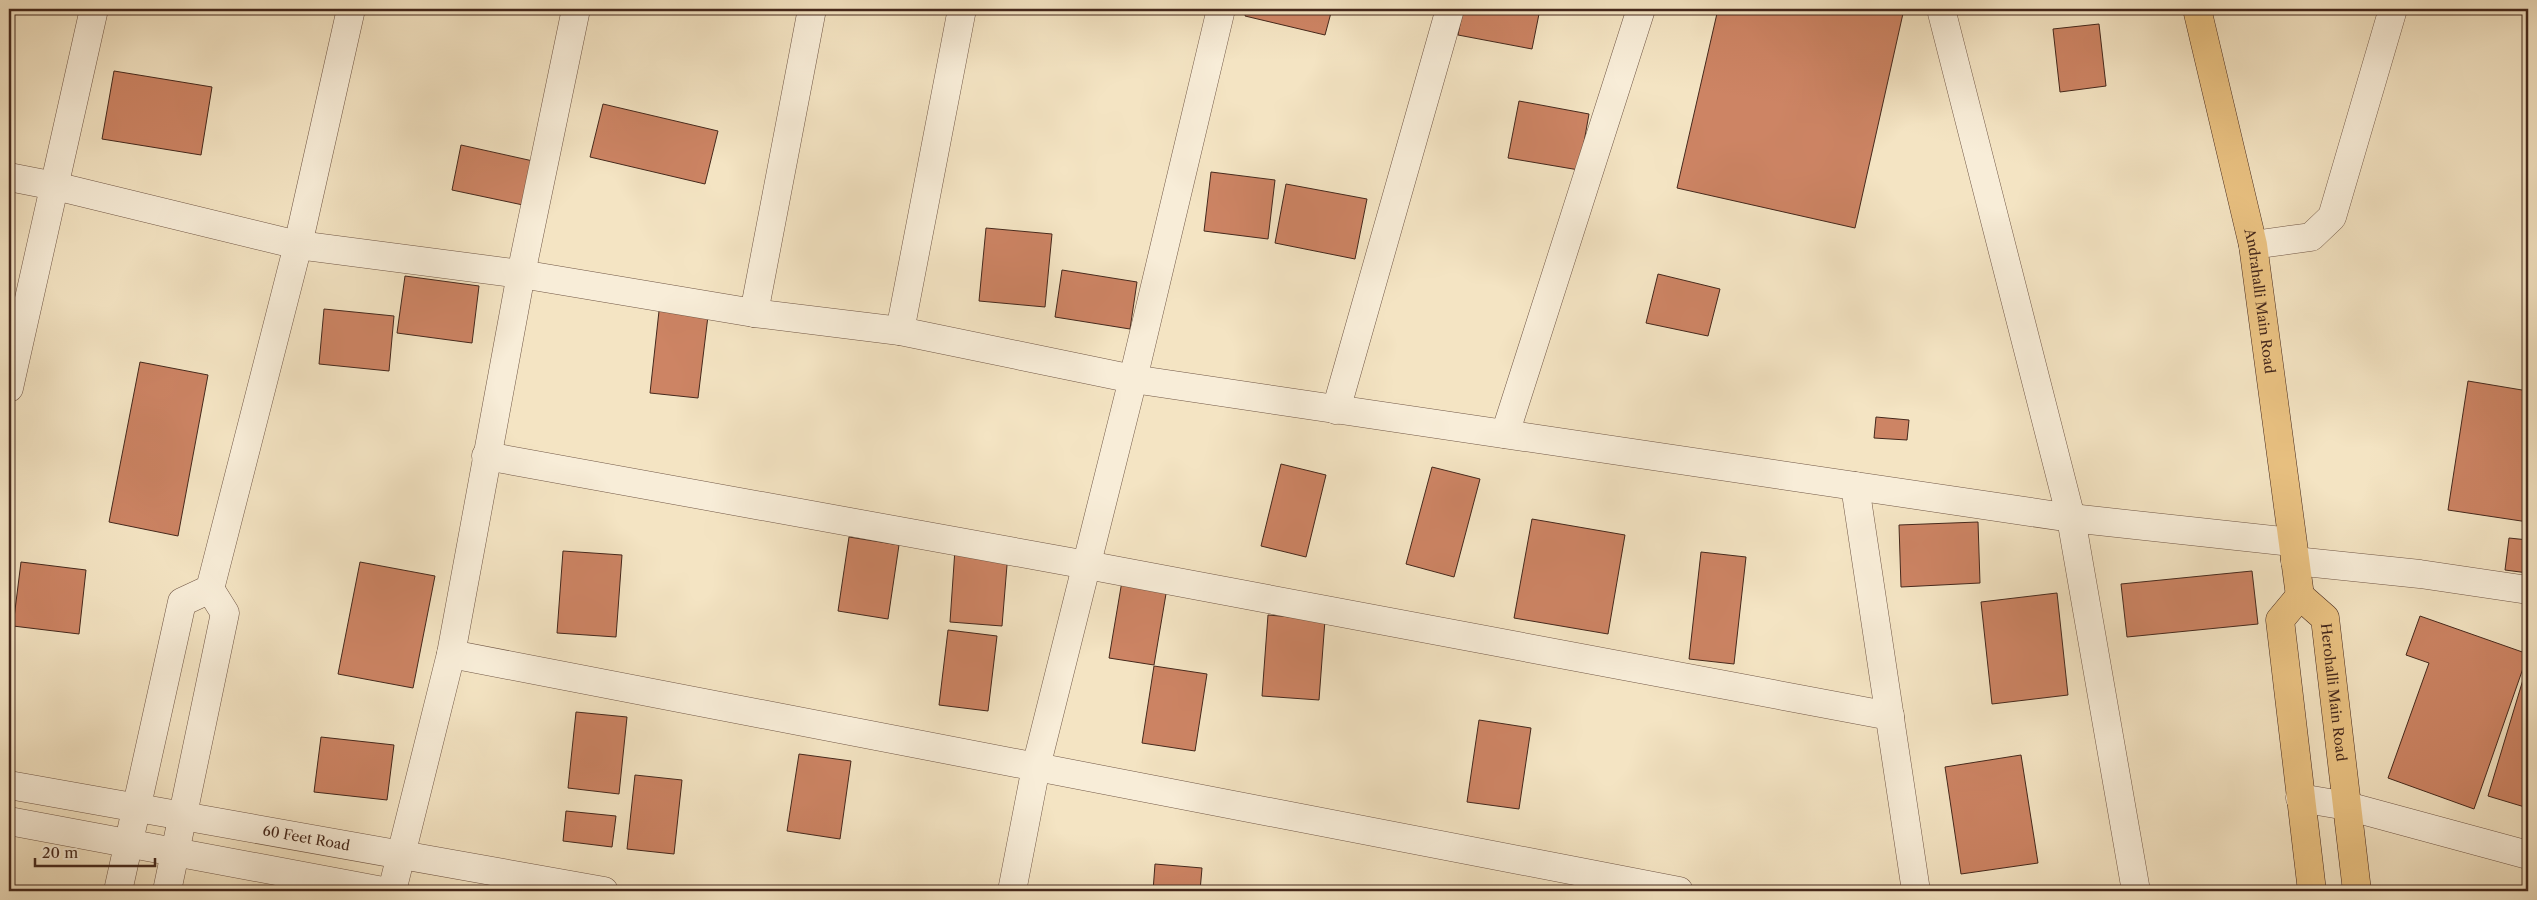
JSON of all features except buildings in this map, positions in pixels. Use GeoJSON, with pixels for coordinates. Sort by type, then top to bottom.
{"type":"FeatureCollection","features":[{"type":"Feature","properties":{"kind":"main road","name":"Andrahalli Main Road"},"geometry":{"type":"LineString","coordinates":[[2197,9],[2253,245],[2300,596]]}},
{"type":"Feature","properties":{"kind":"main road"},"geometry":{"type":"LineString","coordinates":[[2300,596],[2280,620],[2312,891]]}},
{"type":"Feature","properties":{"kind":"main road","name":"Herohalli Main Road"},"geometry":{"type":"LineString","coordinates":[[2300,596],[2325,618],[2357,891]]}},
{"type":"Feature","properties":{"kind":"street"},"geometry":{"type":"LineString","coordinates":[[10,373],[94,9]]}},
{"type":"Feature","properties":{"kind":"street"},"geometry":{"type":"LineString","coordinates":[[167,891],[184,816],[224,613],[210,588],[298,244],[351,9]]}},
{"type":"Feature","properties":{"kind":"street"},"geometry":{"type":"LineString","coordinates":[[392,891],[451,654],[521,274],[576,9]]}},
{"type":"Feature","properties":{"kind":"street"},"geometry":{"type":"LineString","coordinates":[[754,313],[812,9]]}},
{"type":"Feature","properties":{"kind":"street"},"geometry":{"type":"LineString","coordinates":[[900,330],[962,9]]}},
{"type":"Feature","properties":{"kind":"street"},"geometry":{"type":"LineString","coordinates":[[1012,891],[1036,766],[1133,380],[1221,9]]}},
{"type":"Feature","properties":{"kind":"street"},"geometry":{"type":"LineString","coordinates":[[1336,410],[1450,9]]}},
{"type":"Feature","properties":{"kind":"street"},"geometry":{"type":"LineString","coordinates":[[1505,434],[1641,9]]}},
{"type":"Feature","properties":{"kind":"street"},"geometry":{"type":"LineString","coordinates":[[1940,9],[2072,518],[2136,891]]}},
{"type":"Feature","properties":{"kind":"street"},"geometry":{"type":"LineString","coordinates":[[2253,245],[2311,237],[2332,217],[2393,9]]}},
{"type":"Feature","properties":{"kind":"street"},"geometry":{"type":"LineString","coordinates":[[9,177],[298,244],[521,274],[754,313],[900,330],[1133,380],[2293,551],[2420,574],[2528,590]]}},
{"type":"Feature","properties":{"kind":"street"},"geometry":{"type":"LineString","coordinates":[[486,456],[1087,565],[1890,716]]}},
{"type":"Feature","properties":{"kind":"street"},"geometry":{"type":"LineString","coordinates":[[1855,486],[1916,891]]}},
{"type":"Feature","properties":{"kind":"street"},"geometry":{"type":"LineString","coordinates":[[118,891],[182,602],[210,588]]}},
{"type":"Feature","properties":{"kind":"street"},"geometry":{"type":"LineString","coordinates":[[451,654],[1679,891]]}},
{"type":"Feature","properties":{"kind":"street","name":"60 Feet Road"},"geometry":{"type":"LineString","coordinates":[[9,785],[604,891]]}},
{"type":"Feature","properties":{"kind":"street"},"geometry":{"type":"LineString","coordinates":[[2300,798],[2346,806],[2528,855]]}},
{"type":"Feature","properties":{"kind":"street"},"geometry":{"type":"LineString","coordinates":[[9,821],[383,891]]}}]}
